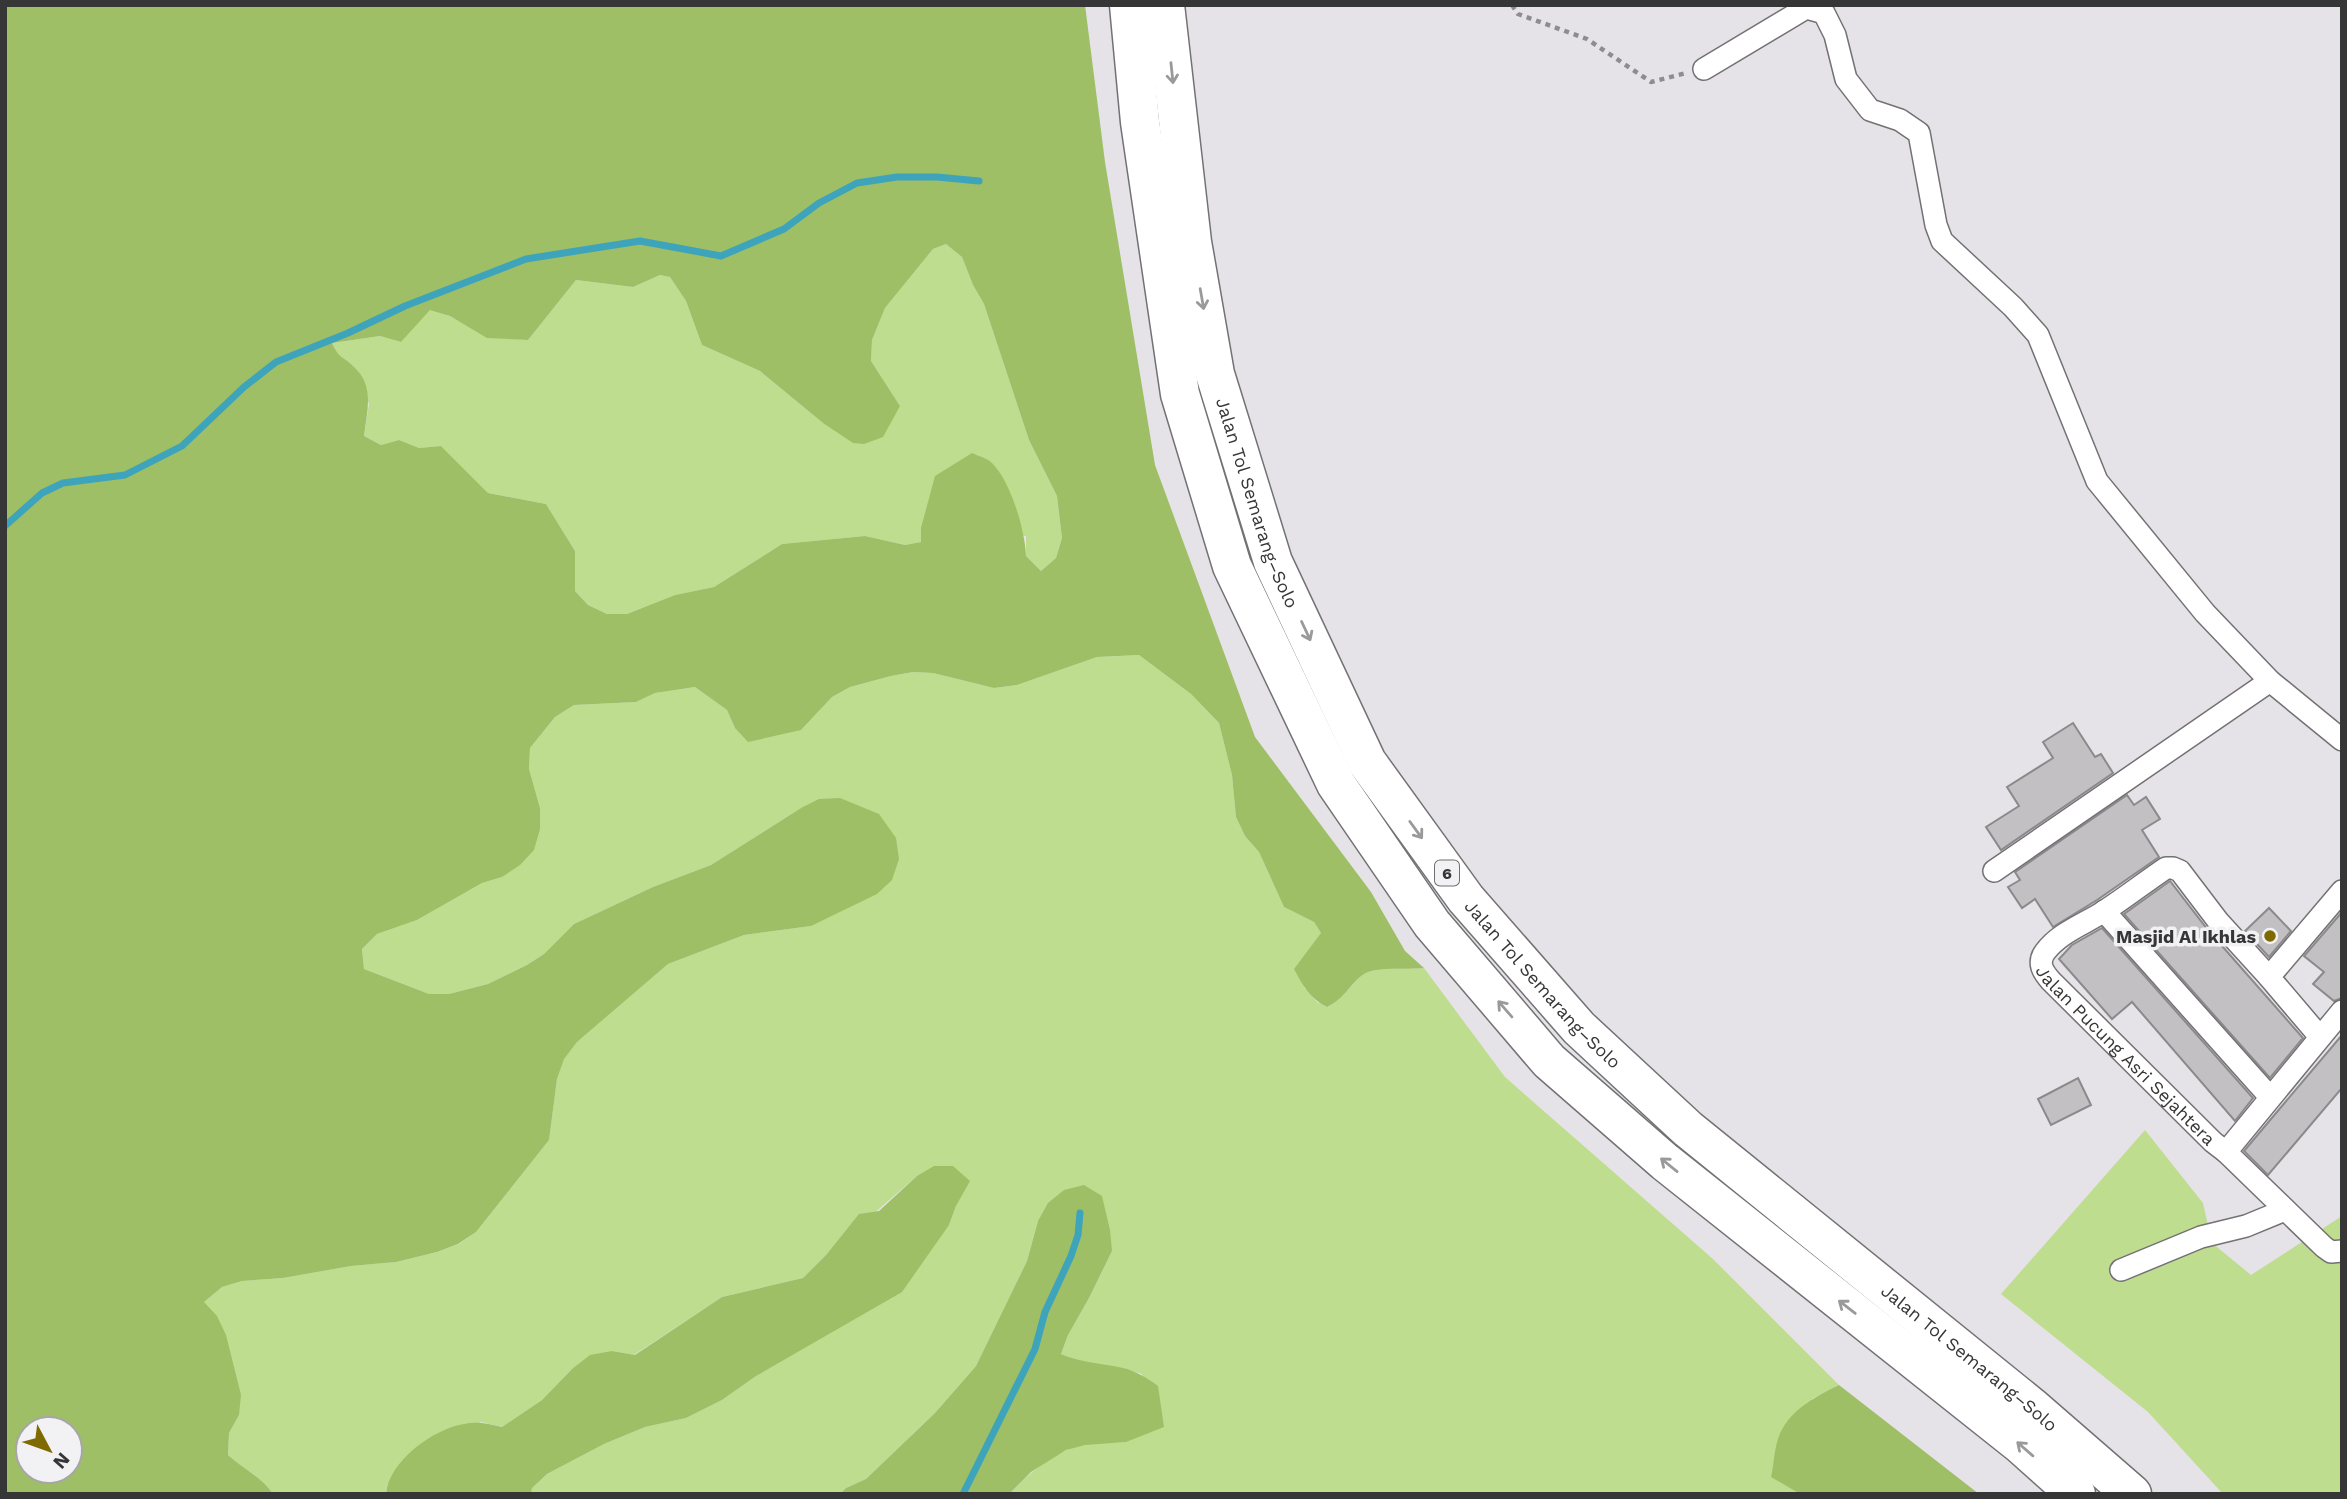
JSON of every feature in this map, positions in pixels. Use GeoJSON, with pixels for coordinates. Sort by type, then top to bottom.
{"type":"FeatureCollection","features":[{"type":"Feature","properties":{"kind":"highway","name":"Jalan Tol Semarang–Solo"},"geometry":{"type":"LineString","coordinates":[[1129,5],[1140,122],[1181,394],[1232,566],[1336,784],[1432,924],[1549,1061],[1665,1162],[2020,1444],[2076,1494]]}},
{"type":"Feature","properties":{"kind":"highway","name":"Jalan Tol Semarang–Solo"},"geometry":{"type":"LineString","coordinates":[[1166,5],[1192,242],[1214,374],[1273,562],[1367,762],[1466,899],[1580,1028],[1688,1129],[2033,1408],[2132,1494]]}},
{"type":"Feature","properties":{"kind":"street"},"geometry":{"type":"LineString","coordinates":[[1704,69],[1806,8],[1824,13],[1835,35],[1846,79],[1870,110],[1900,120],[1919,133],[1936,225],[1942,241],[2013,307],[2038,335],[2097,481],[2205,613],[2270,681],[2342,740]]}},
{"type":"Feature","properties":{"kind":"street"},"geometry":{"type":"LineString","coordinates":[[1994,871],[2270,681]]}},
{"type":"Feature","properties":{"kind":"street","name":"Jalan Pucung Asri Sejahtera"},"geometry":{"type":"LineString","coordinates":[[2320,1037],[2218,921],[2180,871],[2173,868],[2166,868],[2065,934],[2045,953],[2041,963],[2042,971],[2226,1152],[2342,1011]]}},
{"type":"Feature","properties":{"kind":"street"},"geometry":{"type":"LineString","coordinates":[[2269,977],[2342,891]]}},
{"type":"Feature","properties":{"kind":"street"},"geometry":{"type":"LineString","coordinates":[[2104,911],[2270,1097]]}},
{"type":"Feature","properties":{"kind":"street"},"geometry":{"type":"LineString","coordinates":[[2226,1152],[2324,1247],[2331,1252],[2342,1251]]}},
{"type":"Feature","properties":{"kind":"street"},"geometry":{"type":"LineString","coordinates":[[2121,1270],[2201,1237],[2246,1226],[2285,1210]]}},
{"type":"Feature","properties":{"kind":"path"},"geometry":{"type":"LineString","coordinates":[[1512,5],[1518,14],[1587,39],[1651,82],[1704,69]]}},
{"type":"Feature","properties":{"kind":"green space"},"geometry":{"type":"Polygon","coordinates":[[[5,5],[1085,5],[1105,162],[1155,465],[1255,737],[1371,892],[1405,951],[1424,968],[1384,969],[1364,974],[1327,1007],[1311,995],[1294,969],[1321,933],[1314,922],[1284,907],[1259,852],[1245,836],[1236,817],[1232,775],[1219,723],[1191,694],[1139,655],[1097,657],[1017,685],[994,688],[933,673],[913,672],[891,676],[850,687],[832,697],[801,730],[748,742],[735,728],[727,710],[695,687],[655,693],[636,702],[574,705],[555,717],[530,748],[529,769],[540,808],[540,829],[534,850],[520,865],[502,877],[482,883],[417,920],[377,934],[362,949],[364,969],[429,994],[449,994],[488,984],[544,954],[574,924],[653,887],[711,865],[819,799],[840,798],[879,814],[896,838],[899,859],[892,880],[877,894],[811,926],[744,935],[668,964],[577,1042],[564,1059],[557,1079],[549,1140],[476,1232],[458,1244],[396,1262],[242,1281],[222,1287],[204,1302],[217,1316],[226,1335],[241,1395],[239,1415],[229,1433],[228,1455],[258,1478],[273,1494],[5,1494],[5,5]],[[946,244],[933,249],[885,308],[872,340],[871,361],[900,406],[883,437],[864,444],[853,443],[823,423],[760,371],[702,345],[686,301],[670,277],[660,275],[633,287],[576,280],[528,340],[487,338],[450,316],[430,310],[401,342],[380,336],[332,343],[339,355],[361,374],[365,382],[368,408],[364,436],[381,445],[399,440],[419,448],[441,446],[488,493],[546,504],[575,551],[575,591],[588,605],[607,614],[627,614],[675,595],[714,587],[782,544],[865,536],[905,545],[921,542],[921,528],[935,476],[972,453],[985,458],[999,471],[1020,520],[1026,556],[1041,571],[1056,558],[1062,538],[1057,496],[1029,440],[984,304],[962,257],[946,244]]]}},
{"type":"Feature","properties":{"kind":"green space"},"geometry":{"type":"Polygon","coordinates":[[[946,244],[962,257],[984,304],[1029,440],[1057,496],[1062,538],[1056,558],[1041,571],[1026,556],[1026,536],[921,528],[921,542],[905,545],[865,536],[782,544],[714,587],[675,595],[627,614],[607,614],[588,605],[575,591],[575,551],[546,504],[488,493],[441,446],[419,448],[399,440],[381,445],[364,436],[369,404],[354,367],[337,356],[332,343],[380,336],[401,342],[430,309],[450,316],[487,337],[528,340],[576,280],[633,287],[660,275],[670,277],[686,301],[702,345],[760,371],[823,423],[900,406],[871,361],[872,340],[885,308],[933,249],[946,244]]]}},
{"type":"Feature","properties":{"kind":"green space"},"geometry":{"type":"Polygon","coordinates":[[[1139,655],[1191,694],[1219,723],[1232,775],[1236,817],[1245,836],[1259,852],[1284,907],[1314,922],[1321,933],[1304,987],[1317,1002],[1327,1007],[1334,1003],[1359,978],[1369,972],[1424,968],[1505,1077],[1713,1259],[1839,1385],[1812,1399],[1772,1477],[1800,1494],[1009,1494],[1034,1471],[1071,1448],[1087,1444],[1126,1442],[1142,1374],[1061,1354],[1068,1335],[1112,1251],[1038,1221],[1027,1261],[976,1366],[935,1413],[866,1479],[846,1488],[840,1494],[531,1494],[532,1488],[547,1474],[604,1444],[645,1427],[686,1418],[722,1400],[949,1225],[956,1206],[917,1176],[803,1278],[722,1297],[634,1355],[612,1351],[572,1369],[542,1400],[502,1427],[481,1422],[387,1486],[386,1494],[273,1494],[258,1478],[228,1455],[229,1433],[239,1415],[204,1302],[222,1287],[242,1281],[396,1262],[459,1244],[476,1232],[549,1140],[557,1079],[564,1058],[577,1042],[668,964],[744,935],[811,926],[801,808],[711,865],[653,887],[574,924],[544,954],[488,984],[449,994],[429,994],[364,969],[362,949],[377,934],[417,920],[482,883],[502,877],[540,829],[540,808],[529,769],[530,748],[555,717],[574,705],[636,702],[655,693],[695,687],[727,710],[735,728],[801,730],[832,697],[850,687],[891,676],[913,672],[933,673],[994,688],[1017,685],[1097,657],[1139,655]]]}},
{"type":"Feature","properties":{"kind":"green space"},"geometry":{"type":"Polygon","coordinates":[[[2145,1130],[2203,1203],[2212,1243],[2251,1275],[2342,1216],[2342,1494],[2223,1494],[2148,1412],[2001,1294],[2145,1130]]]}},
{"type":"Feature","properties":{"kind":"green space"},"geometry":{"type":"Polygon","coordinates":[[[934,1166],[953,1166],[970,1181],[949,1225],[902,1292],[756,1376],[722,1400],[686,1418],[645,1427],[604,1444],[547,1474],[532,1488],[531,1494],[386,1494],[395,1470],[404,1459],[414,1448],[439,1432],[469,1423],[502,1427],[542,1400],[590,1355],[612,1351],[635,1355],[722,1297],[803,1278],[827,1254],[859,1214],[879,1211],[917,1176],[934,1166]]]}},
{"type":"Feature","properties":{"kind":"green space"},"geometry":{"type":"Polygon","coordinates":[[[1084,1185],[1102,1196],[1112,1251],[1068,1335],[1061,1354],[1128,1369],[1154,1383],[1158,1386],[1164,1427],[1126,1442],[1085,1445],[1066,1450],[1031,1472],[1009,1494],[840,1494],[846,1488],[866,1479],[935,1413],[976,1366],[1027,1261],[1038,1221],[1048,1203],[1064,1190],[1084,1185]]]}},
{"type":"Feature","properties":{"kind":"green space"},"geometry":{"type":"Polygon","coordinates":[[[1839,1385],[1979,1494],[1800,1494],[1771,1477],[1778,1439],[1788,1420],[1812,1400],[1839,1385]]]}},
{"type":"Feature","properties":{"kind":"building"},"geometry":{"type":"Polygon","coordinates":[[[2073,723],[2095,757],[2101,754],[2113,773],[2001,850],[1986,827],[2019,806],[2007,787],[2053,758],[2043,742],[2073,723]]]}},
{"type":"Feature","properties":{"kind":"building"},"geometry":{"type":"Polygon","coordinates":[[[2127,795],[2134,805],[2146,797],[2160,819],[2142,830],[2159,857],[2053,927],[2035,899],[2022,908],[2008,887],[2020,880],[2015,872],[2127,795]]]}},
{"type":"Feature","properties":{"kind":"building"},"geometry":{"type":"Polygon","coordinates":[[[2170,881],[2208,930],[2303,1038],[2270,1078],[2124,914],[2170,881]]]}},
{"type":"Feature","properties":{"kind":"building","name":"Masjid Al Ikhlas"},"geometry":{"type":"Polygon","coordinates":[[[2269,908],[2291,931],[2269,957],[2245,931],[2269,908]]]}},
{"type":"Feature","properties":{"kind":"building"},"geometry":{"type":"Polygon","coordinates":[[[2342,912],[2342,998],[2334,1001],[2313,984],[2324,972],[2304,956],[2342,912]]]}},
{"type":"Feature","properties":{"kind":"building"},"geometry":{"type":"Polygon","coordinates":[[[2102,928],[2253,1098],[2235,1121],[2132,1002],[2112,1019],[2059,959],[2072,945],[2102,928]]]}},
{"type":"Feature","properties":{"kind":"building"},"geometry":{"type":"Polygon","coordinates":[[[2342,1035],[2342,1088],[2268,1175],[2244,1151],[2342,1035]]]}},
{"type":"Feature","properties":{"kind":"building"},"geometry":{"type":"Polygon","coordinates":[[[2078,1078],[2091,1105],[2051,1125],[2038,1099],[2078,1078]]]}},
{"type":"Feature","properties":{"kind":"waterway"},"geometry":{"type":"LineString","coordinates":[[5,526],[42,493],[63,483],[125,475],[182,446],[244,387],[276,362],[405,306],[526,259],[640,241],[721,256],[784,229],[819,203],[857,183],[897,177],[979,181]]}},
{"type":"Feature","properties":{"kind":"waterway"},"geometry":{"type":"LineString","coordinates":[[963,1494],[1035,1349],[1045,1312],[1078,1235],[1080,1213]]}},
{"type":"Feature","properties":{"kind":"place","name":"Masjid Al Ikhlas"},"geometry":{"type":"Point","coordinates":[2270,936]}}]}
